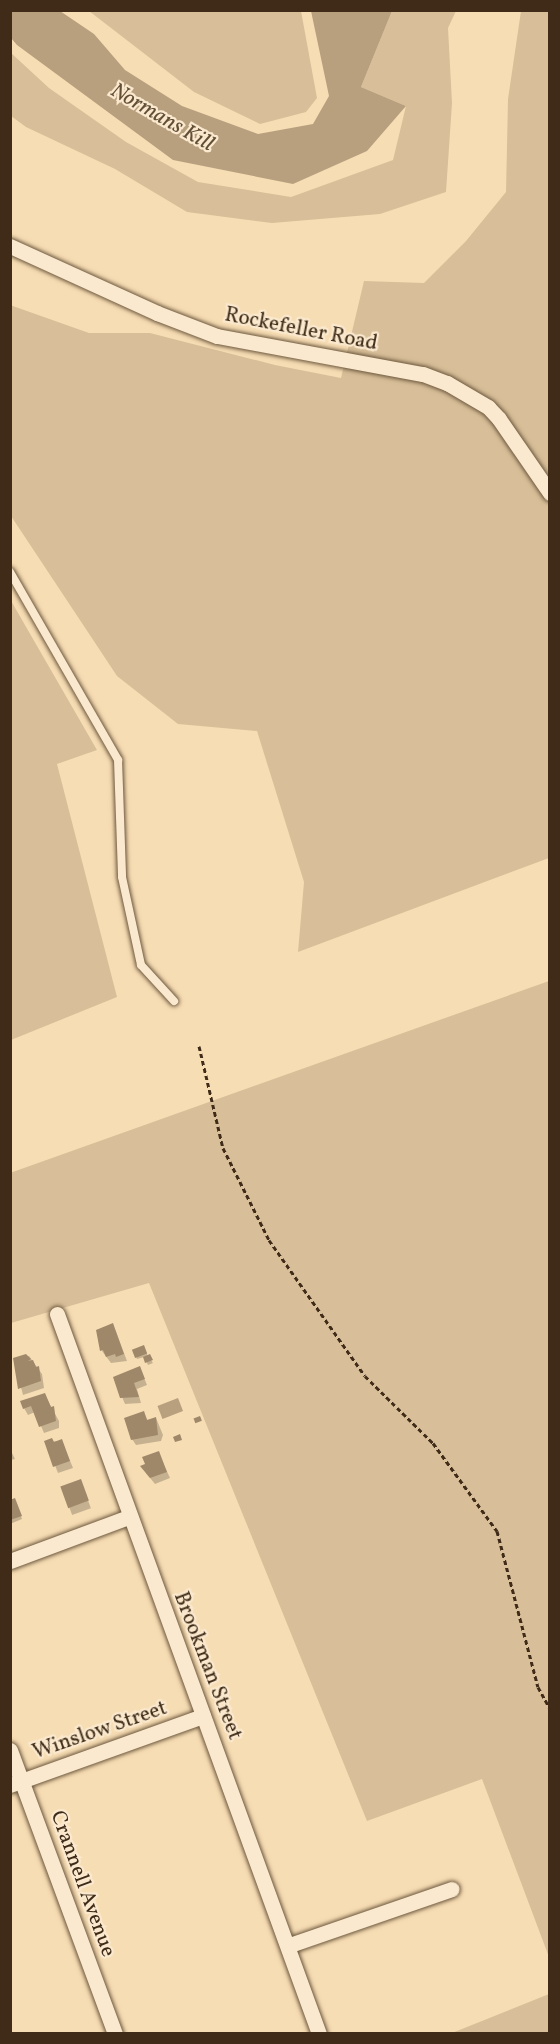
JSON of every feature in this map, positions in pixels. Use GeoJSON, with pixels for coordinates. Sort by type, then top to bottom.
{"type":"FeatureCollection","features":[{"type":"Feature","properties":{"kind":"street","name":"Rockefeller Road"},"geometry":{"type":"LineString","coordinates":[[10,246],[147,309],[217,336],[423,374],[447,382],[488,407],[499,418],[549,493]]}},
{"type":"Feature","properties":{"kind":"street","name":"Brookman Street"},"geometry":{"type":"LineString","coordinates":[[57,1314],[128,1517],[290,1945],[319,2034]]}},
{"type":"Feature","properties":{"kind":"street"},"geometry":{"type":"LineString","coordinates":[[10,1561],[128,1517]]}},
{"type":"Feature","properties":{"kind":"street","name":"Winslow Street"},"geometry":{"type":"LineString","coordinates":[[16,1783],[203,1716]]}},
{"type":"Feature","properties":{"kind":"street","name":"Crannell Avenue"},"geometry":{"type":"LineString","coordinates":[[10,1750],[16,1783],[115,2034]]}},
{"type":"Feature","properties":{"kind":"street"},"geometry":{"type":"LineString","coordinates":[[290,1945],[452,1889]]}},
{"type":"Feature","properties":{"kind":"lane"},"geometry":{"type":"LineString","coordinates":[[10,572],[118,760],[122,878],[141,965],[174,1001]]}},
{"type":"Feature","properties":{"kind":"path"},"geometry":{"type":"LineString","coordinates":[[199,1046],[223,1148],[269,1240],[365,1376],[433,1443],[497,1531],[538,1687],[549,1709]]}},
{"type":"Feature","properties":{"kind":"shaded area"},"geometry":{"type":"Polygon","coordinates":[[[89,11],[301,11],[317,98],[306,112],[260,124],[194,92],[89,11]]]}},
{"type":"Feature","properties":{"kind":"shaded area"},"geometry":{"type":"Polygon","coordinates":[[[392,11],[456,11],[448,28],[452,103],[446,192],[380,214],[272,223],[187,212],[115,169],[26,127],[11,116],[10,52],[49,88],[126,142],[198,182],[291,197],[393,160],[406,106],[361,87],[392,11]]]}},
{"type":"Feature","properties":{"kind":"shaded area"},"geometry":{"type":"Polygon","coordinates":[[[521,11],[549,11],[549,858],[298,952],[304,882],[257,731],[178,724],[117,676],[11,516],[10,305],[89,333],[150,333],[275,365],[341,378],[364,281],[424,283],[466,241],[506,192],[508,99],[521,11]]]}},
{"type":"Feature","properties":{"kind":"shaded area"},"geometry":{"type":"Polygon","coordinates":[[[10,599],[97,750],[57,764],[117,997],[11,1040],[10,599]]]}},
{"type":"Feature","properties":{"kind":"shaded area"},"geometry":{"type":"Polygon","coordinates":[[[549,981],[549,1957],[482,1779],[367,1821],[149,1283],[11,1323],[10,1173],[549,981]]]}},
{"type":"Feature","properties":{"kind":"shaded area"},"geometry":{"type":"Polygon","coordinates":[[[549,1994],[549,2033],[452,2033],[549,1994]]]}},
{"type":"Feature","properties":{"kind":"water","name":"Normans Kill"},"geometry":{"type":"Polygon","coordinates":[[[11,10],[60,11],[94,34],[125,70],[182,106],[258,134],[313,124],[329,96],[311,11],[392,11],[361,87],[406,106],[367,151],[293,184],[173,160],[17,45],[11,38],[11,10]]]}},
{"type":"Feature","properties":{"kind":"water"},"geometry":{"type":"Polygon","coordinates":[[[178,1398],[183,1411],[162,1419],[157,1406],[178,1398]]]}},
{"type":"Feature","properties":{"kind":"building"},"geometry":{"type":"Polygon","coordinates":[[[113,1323],[124,1354],[106,1357],[103,1350],[100,1351],[96,1330],[113,1323]]]}},
{"type":"Feature","properties":{"kind":"building"},"geometry":{"type":"Polygon","coordinates":[[[144,1345],[147,1353],[135,1358],[132,1350],[144,1345]]]}},
{"type":"Feature","properties":{"kind":"building"},"geometry":{"type":"Polygon","coordinates":[[[26,1354],[31,1359],[28,1361],[33,1360],[36,1367],[39,1366],[41,1381],[18,1389],[13,1358],[26,1354]]]}},
{"type":"Feature","properties":{"kind":"building"},"geometry":{"type":"Polygon","coordinates":[[[150,1354],[153,1360],[145,1363],[143,1357],[150,1354]]]}},
{"type":"Feature","properties":{"kind":"building"},"geometry":{"type":"Polygon","coordinates":[[[140,1366],[145,1379],[134,1383],[139,1397],[120,1398],[113,1377],[140,1366]]]}},
{"type":"Feature","properties":{"kind":"building"},"geometry":{"type":"Polygon","coordinates":[[[45,1393],[51,1407],[54,1406],[56,1421],[39,1427],[31,1406],[23,1409],[20,1401],[45,1393]]]}},
{"type":"Feature","properties":{"kind":"building"},"geometry":{"type":"Polygon","coordinates":[[[144,1411],[147,1420],[156,1417],[158,1435],[131,1440],[124,1418],[144,1411]]]}},
{"type":"Feature","properties":{"kind":"building"},"geometry":{"type":"Polygon","coordinates":[[[200,1416],[202,1421],[195,1423],[194,1419],[200,1416]]]}},
{"type":"Feature","properties":{"kind":"building"},"geometry":{"type":"Polygon","coordinates":[[[180,1434],[182,1440],[175,1442],[173,1437],[180,1434]]]}},
{"type":"Feature","properties":{"kind":"building"},"geometry":{"type":"Polygon","coordinates":[[[52,1438],[54,1442],[62,1439],[70,1461],[53,1467],[44,1441],[52,1438]]]}},
{"type":"Feature","properties":{"kind":"building"},"geometry":{"type":"Polygon","coordinates":[[[159,1451],[167,1472],[150,1478],[140,1466],[145,1464],[142,1457],[159,1451]]]}},
{"type":"Feature","properties":{"kind":"building"},"geometry":{"type":"Polygon","coordinates":[[[81,1479],[89,1501],[68,1508],[60,1487],[81,1479]]]}},
{"type":"Feature","properties":{"kind":"building"},"geometry":{"type":"Polygon","coordinates":[[[15,1498],[22,1516],[10,1520],[10,1500],[15,1498]]]}}]}
